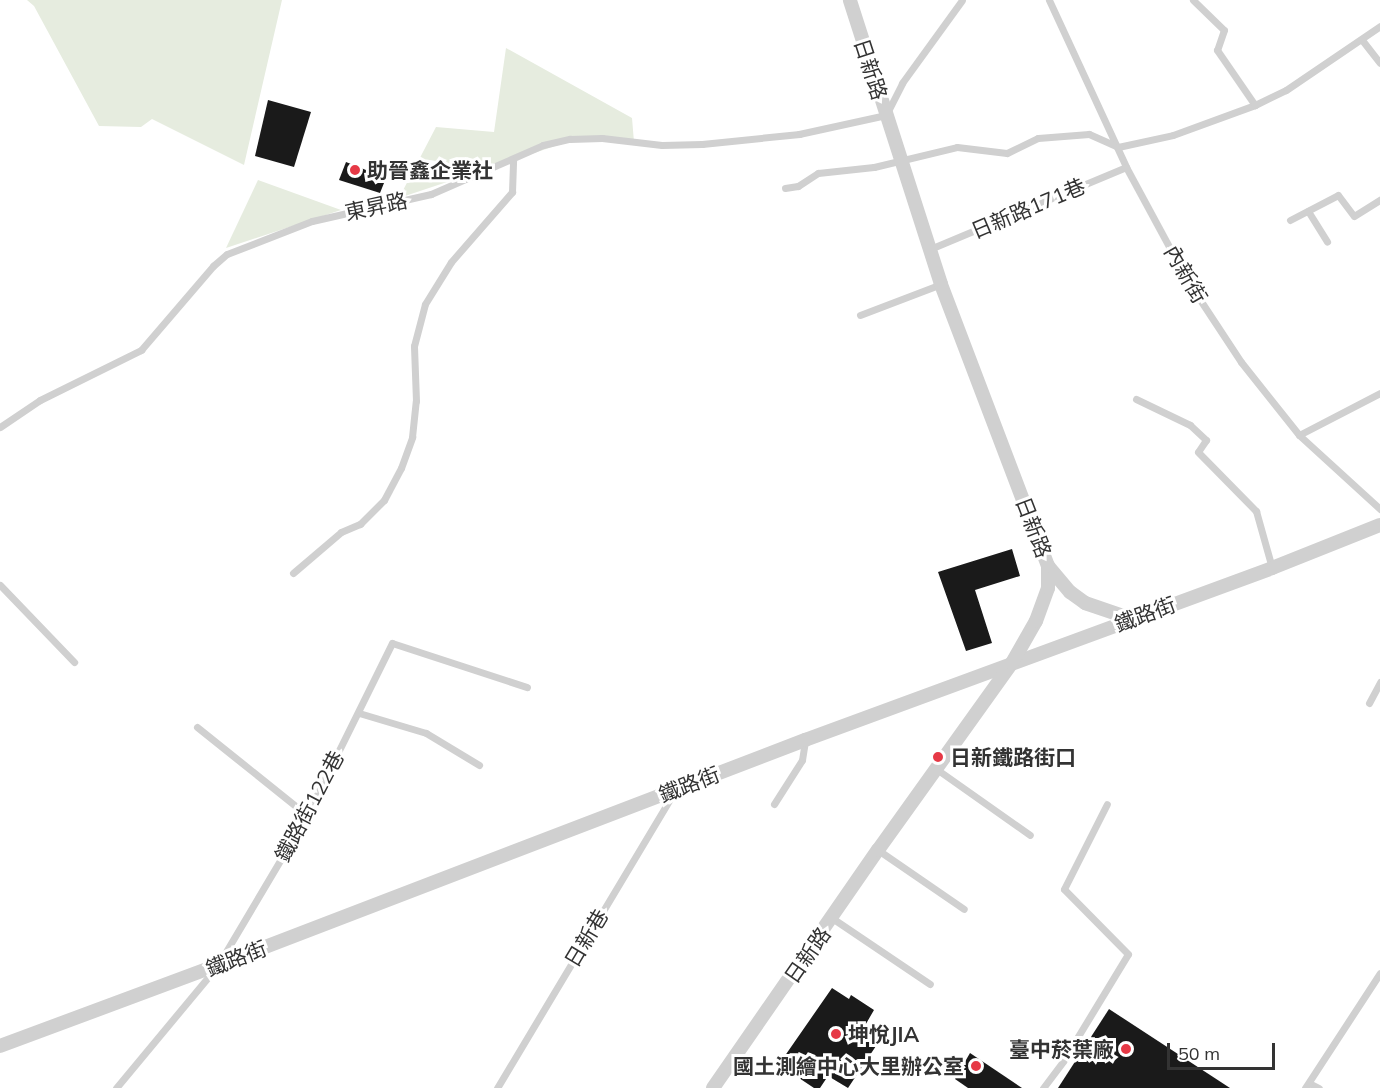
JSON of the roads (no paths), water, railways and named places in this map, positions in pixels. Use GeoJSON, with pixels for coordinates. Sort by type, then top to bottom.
{"type":"FeatureCollection","features":[{"type":"Feature","properties":{"kind":"street","name":"日新路"},"geometry":{"type":"LineString","coordinates":[[718,1086],[878,849],[1012,663],[1042,608],[1048,588],[1048,567],[941,284],[850,0]]}},
{"type":"Feature","properties":{"kind":"street","name":"鐵路街"},"geometry":{"type":"LineString","coordinates":[[0,1046],[805,740],[1272,568],[1380,525]]}},
{"type":"Feature","properties":{"kind":"street"},"geometry":{"type":"LineString","coordinates":[[1048,567],[1070,592],[1085,603],[1132,619]]}},
{"type":"Feature","properties":{"kind":"lane"},"geometry":{"type":"LineString","coordinates":[[886,115],[902,83],[962,0]]}},
{"type":"Feature","properties":{"kind":"lane","name":"內新街"},"geometry":{"type":"LineString","coordinates":[[1049,0],[1126,167],[1187,280],[1241,362],[1299,435],[1380,509]]}},
{"type":"Feature","properties":{"kind":"lane"},"geometry":{"type":"LineString","coordinates":[[1193,0],[1224,30],[1217,50],[1255,105]]}},
{"type":"Feature","properties":{"kind":"lane"},"geometry":{"type":"LineString","coordinates":[[785,188],[798,186],[818,173],[874,166],[957,147],[1007,153],[1038,138],[1089,134],[1118,147],[1173,135],[1255,105],[1286,90],[1380,26]]}},
{"type":"Feature","properties":{"kind":"lane"},"geometry":{"type":"LineString","coordinates":[[1362,40],[1380,63]]}},
{"type":"Feature","properties":{"kind":"lane","name":"東昇路"},"geometry":{"type":"LineString","coordinates":[[0,427],[40,400],[141,350],[213,266],[227,254],[312,221],[431,194],[543,145],[570,140],[602,138],[662,145],[702,144],[799,134],[886,115]]}},
{"type":"Feature","properties":{"kind":"lane"},"geometry":{"type":"LineString","coordinates":[[293,573],[341,532],[360,524],[384,500],[401,468],[412,437],[416,401],[414,346],[425,304],[451,262],[512,192],[513,160]]}},
{"type":"Feature","properties":{"kind":"lane","name":"日新路171巷"},"geometry":{"type":"LineString","coordinates":[[930,249],[1126,167]]}},
{"type":"Feature","properties":{"kind":"lane"},"geometry":{"type":"LineString","coordinates":[[1290,220],[1338,195],[1354,216],[1380,200]]}},
{"type":"Feature","properties":{"kind":"lane"},"geometry":{"type":"LineString","coordinates":[[1308,211],[1327,242]]}},
{"type":"Feature","properties":{"kind":"lane"},"geometry":{"type":"LineString","coordinates":[[860,315],[941,284]]}},
{"type":"Feature","properties":{"kind":"lane"},"geometry":{"type":"LineString","coordinates":[[1299,435],[1380,393]]}},
{"type":"Feature","properties":{"kind":"lane"},"geometry":{"type":"LineString","coordinates":[[1136,399],[1190,425],[1206,440],[1198,452],[1256,511],[1272,568]]}},
{"type":"Feature","properties":{"kind":"lane"},"geometry":{"type":"LineString","coordinates":[[0,585],[74,662]]}},
{"type":"Feature","properties":{"kind":"lane","name":"鐵路街122巷"},"geometry":{"type":"LineString","coordinates":[[116,1088],[218,965],[307,815],[392,643],[527,687]]}},
{"type":"Feature","properties":{"kind":"lane"},"geometry":{"type":"LineString","coordinates":[[1369,703],[1380,682]]}},
{"type":"Feature","properties":{"kind":"lane"},"geometry":{"type":"LineString","coordinates":[[358,713],[426,733],[479,765]]}},
{"type":"Feature","properties":{"kind":"lane"},"geometry":{"type":"LineString","coordinates":[[196,727],[307,815]]}},
{"type":"Feature","properties":{"kind":"lane"},"geometry":{"type":"LineString","coordinates":[[774,804],[802,760],[805,740]]}},
{"type":"Feature","properties":{"kind":"lane"},"geometry":{"type":"LineString","coordinates":[[935,768],[1030,835]]}},
{"type":"Feature","properties":{"kind":"lane","name":"日新巷"},"geometry":{"type":"LineString","coordinates":[[497,1088],[675,789]]}},
{"type":"Feature","properties":{"kind":"lane"},"geometry":{"type":"LineString","coordinates":[[1043,1088],[1063,1061],[1128,954],[1064,889],[1107,804]]}},
{"type":"Feature","properties":{"kind":"lane"},"geometry":{"type":"LineString","coordinates":[[878,849],[964,909]]}},
{"type":"Feature","properties":{"kind":"lane"},"geometry":{"type":"LineString","coordinates":[[832,918],[930,984]]}},
{"type":"Feature","properties":{"kind":"lane"},"geometry":{"type":"LineString","coordinates":[[1319,1088],[1307,1085],[1380,973]]}},
{"type":"Feature","properties":{"kind":"place","name":"助晉鑫企業社"},"geometry":{"type":"Point","coordinates":[355,170]}},
{"type":"Feature","properties":{"kind":"place","name":"日新鐵路街口"},"geometry":{"type":"Point","coordinates":[938,757]}},
{"type":"Feature","properties":{"kind":"place","name":"坤悅JIA"},"geometry":{"type":"Point","coordinates":[836,1034]}},
{"type":"Feature","properties":{"kind":"place","name":"臺中菸葉廠"},"geometry":{"type":"Point","coordinates":[1126,1049]}},
{"type":"Feature","properties":{"kind":"place","name":"國土測繪中心大里辦公室"},"geometry":{"type":"Point","coordinates":[976,1066]}}]}
